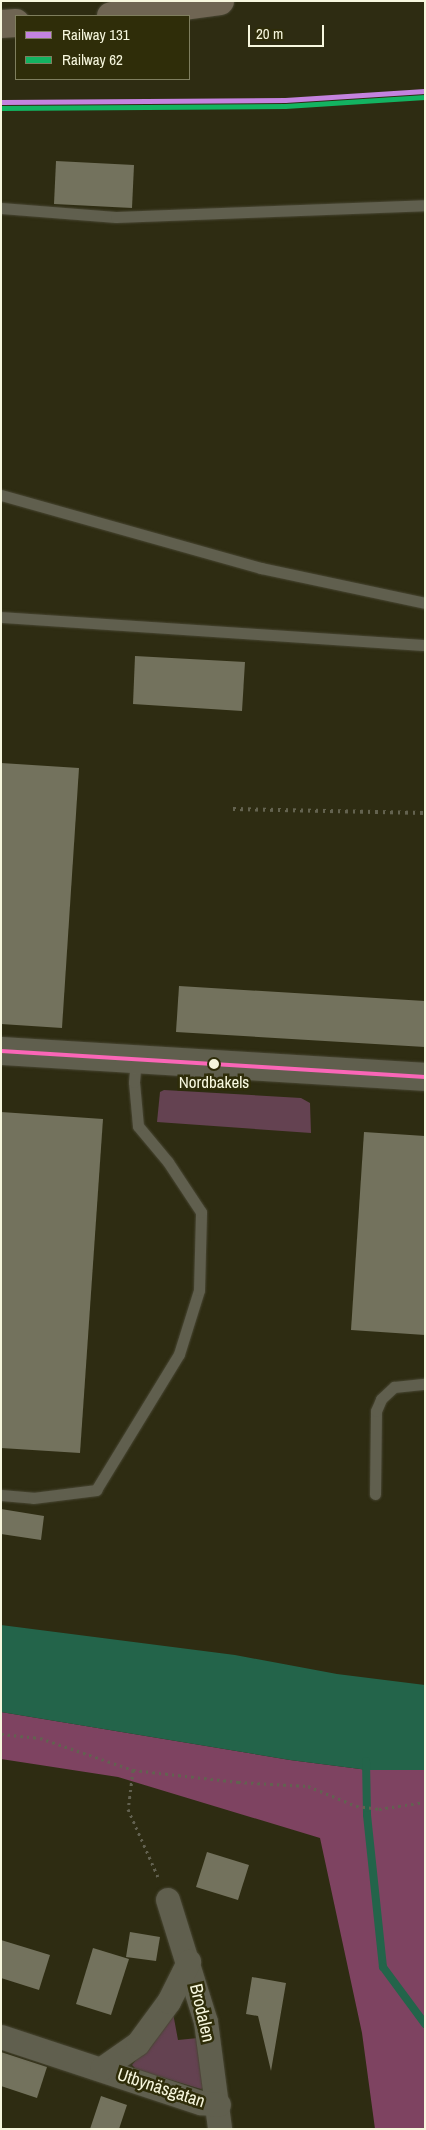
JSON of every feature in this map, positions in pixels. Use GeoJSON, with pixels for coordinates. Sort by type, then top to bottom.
{"type":"FeatureCollection","features":[{"type":"Feature","properties":{"kind":"highway"},"geometry":{"type":"LineString","coordinates":[[118,15],[220,1]]}},
{"type":"Feature","properties":{"kind":"highway"},"geometry":{"type":"LineString","coordinates":[[1,24],[15,23]]}},
{"type":"Feature","properties":{"kind":"street"},"geometry":{"type":"LineString","coordinates":[[1,1051],[136,1061],[425,1077]]}},
{"type":"Feature","properties":{"kind":"street","name":"Brodalen"},"geometry":{"type":"LineString","coordinates":[[168,1900],[189,1962],[206,2022],[219,2105],[220,2129]]}},
{"type":"Feature","properties":{"kind":"street","name":"Utbynäsgatan"},"geometry":{"type":"LineString","coordinates":[[102,2069],[138,2044],[169,2002],[189,1962]]}},
{"type":"Feature","properties":{"kind":"street","name":"Utbynäsgatan"},"geometry":{"type":"LineString","coordinates":[[1,2037],[201,2103],[219,2105]]}},
{"type":"Feature","properties":{"kind":"lane"},"geometry":{"type":"LineString","coordinates":[[1,208],[116,217],[425,205]]}},
{"type":"Feature","properties":{"kind":"lane"},"geometry":{"type":"LineString","coordinates":[[1,494],[262,568],[425,603]]}},
{"type":"Feature","properties":{"kind":"lane"},"geometry":{"type":"LineString","coordinates":[[1,617],[425,645]]}},
{"type":"Feature","properties":{"kind":"lane"},"geometry":{"type":"LineString","coordinates":[[1,1496],[33,1498],[96,1490],[182,1345],[199,1290],[201,1212],[168,1162],[138,1126],[134,1082],[136,1061]]}},
{"type":"Feature","properties":{"kind":"lane"},"geometry":{"type":"LineString","coordinates":[[374,1494],[376,1411],[381,1399],[394,1387],[425,1384]]}},
{"type":"Feature","properties":{"kind":"path"},"geometry":{"type":"LineString","coordinates":[[1,1734],[40,1738],[133,1770],[238,1782],[308,1786],[356,1806],[379,1808],[425,1802]]}},
{"type":"Feature","properties":{"kind":"path"},"geometry":{"type":"LineString","coordinates":[[133,1770],[128,1810],[168,1900]]}},
{"type":"Feature","properties":{"kind":"shaded area"},"geometry":{"type":"Polygon","coordinates":[[[164,1090],[301,1098],[310,1103],[311,1133],[157,1122],[160,1092],[164,1090]]]}},
{"type":"Feature","properties":{"kind":"shaded area"},"geometry":{"type":"Polygon","coordinates":[[[1,1625],[235,1655],[337,1674],[425,1685],[425,1770],[368,1770],[290,1760],[1,1712],[1,1625]]]}},
{"type":"Feature","properties":{"kind":"shaded area"},"geometry":{"type":"Polygon","coordinates":[[[1,1712],[290,1760],[368,1770],[425,1770],[425,2129],[375,2129],[362,2033],[320,1838],[118,1777],[1,1759],[1,1712]]]}},
{"type":"Feature","properties":{"kind":"shaded area"},"geometry":{"type":"Polygon","coordinates":[[[173,2013],[178,2040],[198,2038],[204,2088],[201,2089],[137,2070],[132,2065],[173,2013]]]}},
{"type":"Feature","properties":{"kind":"building"},"geometry":{"type":"Polygon","coordinates":[[[56,161],[134,165],[132,208],[54,204],[56,161]]]}},
{"type":"Feature","properties":{"kind":"building"},"geometry":{"type":"Polygon","coordinates":[[[135,656],[245,662],[242,711],[133,704],[135,656]]]}},
{"type":"Feature","properties":{"kind":"building"},"geometry":{"type":"Polygon","coordinates":[[[1,763],[79,768],[62,1028],[1,1024],[1,763]]]}},
{"type":"Feature","properties":{"kind":"building"},"geometry":{"type":"Polygon","coordinates":[[[179,986],[425,1001],[425,1047],[176,1032],[179,986]]]}},
{"type":"Feature","properties":{"kind":"building"},"geometry":{"type":"Polygon","coordinates":[[[1,1112],[103,1119],[80,1453],[1,1448],[1,1112]]]}},
{"type":"Feature","properties":{"kind":"building"},"geometry":{"type":"Polygon","coordinates":[[[364,1132],[425,1136],[425,1335],[351,1330],[364,1132]]]}},
{"type":"Feature","properties":{"kind":"building"},"geometry":{"type":"Polygon","coordinates":[[[1,1509],[44,1516],[41,1540],[1,1534],[1,1509]]]}},
{"type":"Feature","properties":{"kind":"building"},"geometry":{"type":"Polygon","coordinates":[[[207,1852],[249,1865],[238,1900],[196,1887],[207,1852]]]}},
{"type":"Feature","properties":{"kind":"building"},"geometry":{"type":"Polygon","coordinates":[[[130,1932],[160,1937],[156,1961],[126,1957],[130,1932]]]}},
{"type":"Feature","properties":{"kind":"building"},"geometry":{"type":"Polygon","coordinates":[[[1,1940],[50,1955],[39,1990],[1,1978],[1,1940]]]}},
{"type":"Feature","properties":{"kind":"building"},"geometry":{"type":"Polygon","coordinates":[[[93,1948],[129,1959],[111,2015],[76,2004],[93,1948]]]}},
{"type":"Feature","properties":{"kind":"building"},"geometry":{"type":"Polygon","coordinates":[[[252,1977],[286,1983],[271,2071],[258,2016],[246,2014],[252,1977]]]}},
{"type":"Feature","properties":{"kind":"building"},"geometry":{"type":"Polygon","coordinates":[[[1,2052],[47,2067],[37,2098],[1,2086],[1,2052]]]}},
{"type":"Feature","properties":{"kind":"building"},"geometry":{"type":"Polygon","coordinates":[[[101,2096],[127,2105],[119,2129],[90,2129],[101,2096]]]}},
{"type":"Feature","properties":{"kind":"waterway"},"geometry":{"type":"LineString","coordinates":[[366,1761],[367,1815],[383,1967],[425,2024]]}},
{"type":"Feature","properties":{"kind":"railway"},"geometry":{"type":"LineString","coordinates":[[233,809],[425,813]]}},
{"type":"Feature","properties":{"kind":"rail line","name":"131"},"geometry":{"type":"LineString","coordinates":[[1,102],[285,100],[425,91]]}},
{"type":"Feature","properties":{"kind":"rail line","name":"62"},"geometry":{"type":"LineString","coordinates":[[1,108],[285,106],[425,97]]}},
{"type":"Feature","properties":{"kind":"transit line"},"geometry":{"type":"LineString","coordinates":[[1,1051],[425,1077]]}},
{"type":"Feature","properties":{"kind":"place","name":"Nordbakels"},"geometry":{"type":"Point","coordinates":[214,1064]}}]}
